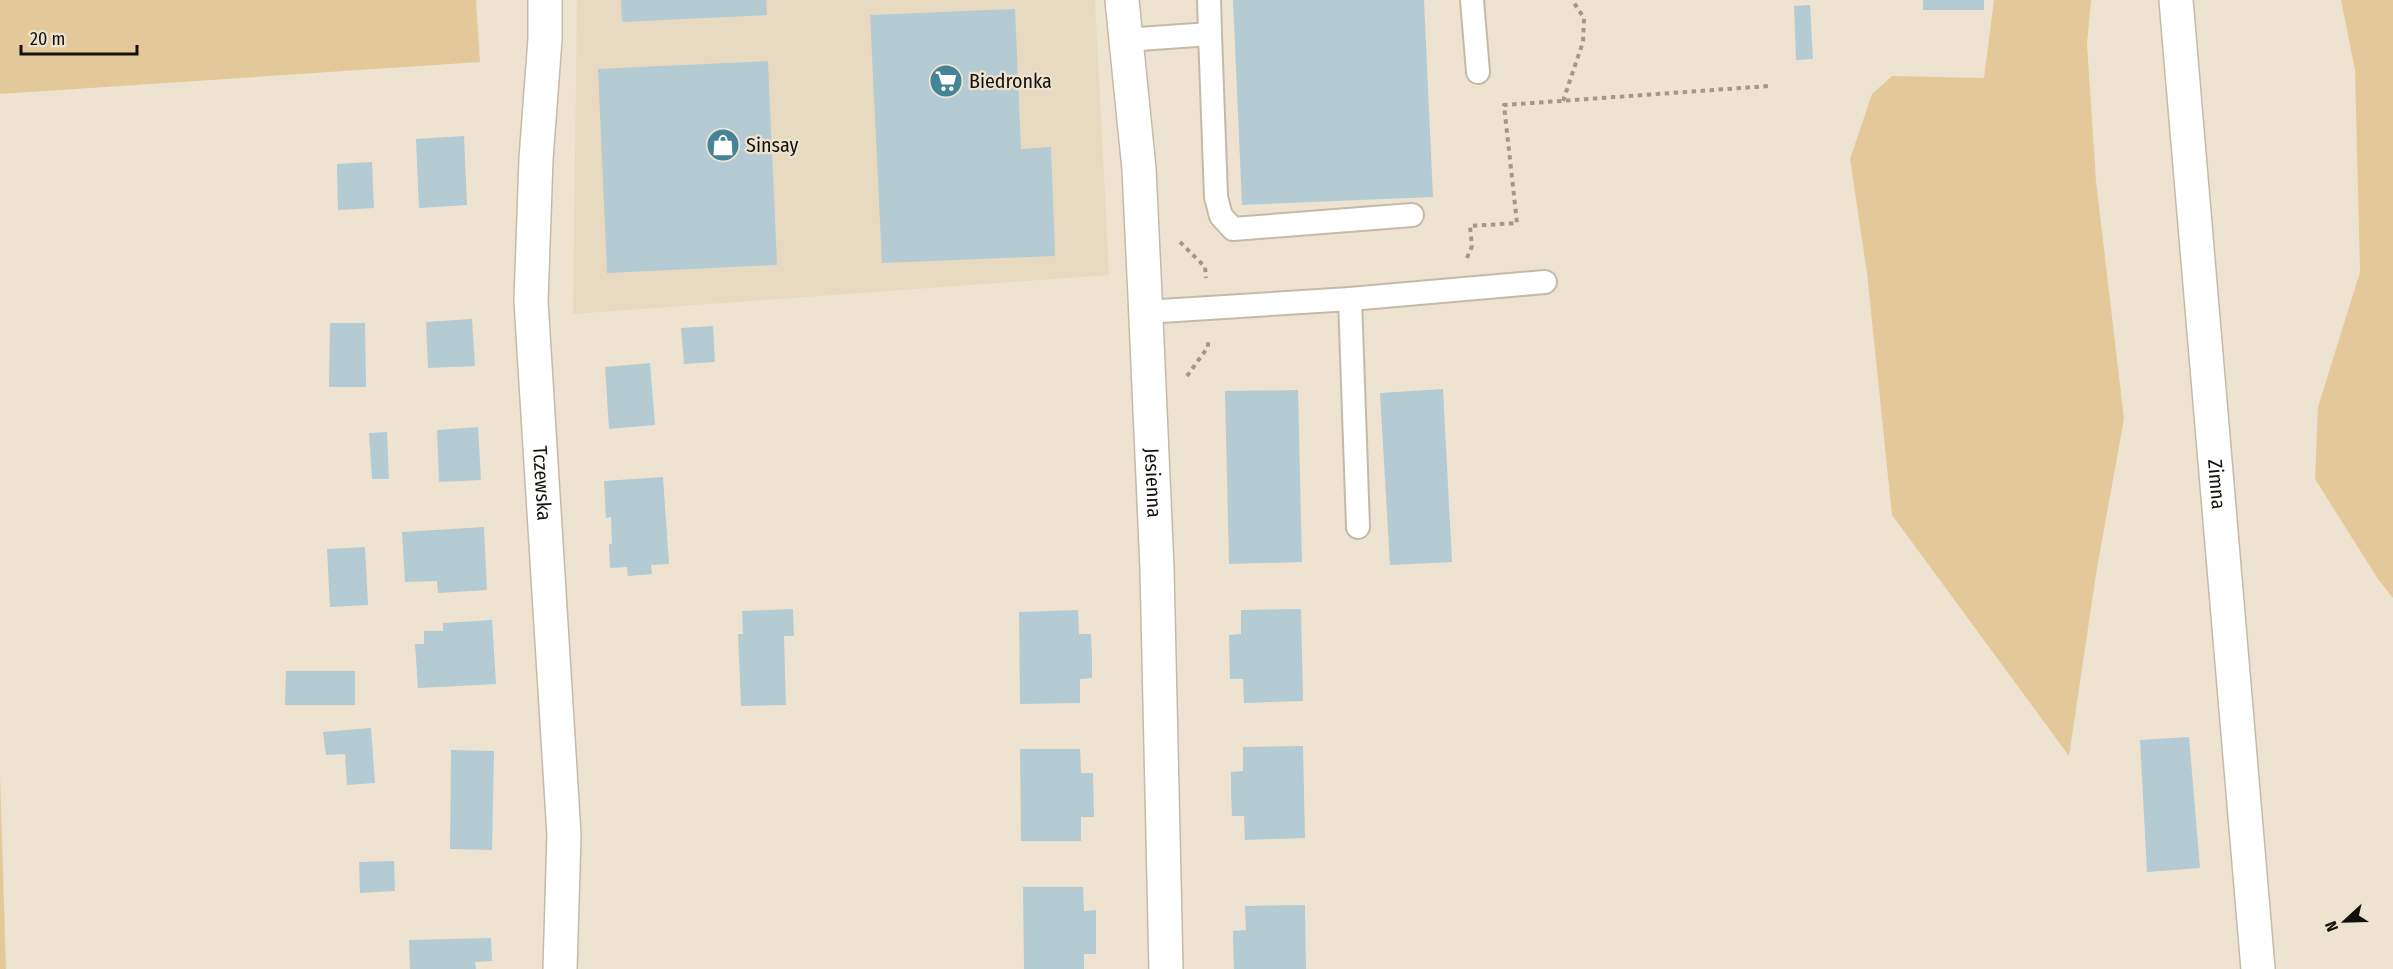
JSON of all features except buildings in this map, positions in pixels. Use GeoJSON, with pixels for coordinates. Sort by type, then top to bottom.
{"type":"FeatureCollection","features":[{"type":"Feature","properties":{"kind":"street","name":"Tczewska"},"geometry":{"type":"LineString","coordinates":[[545,0],[545,39],[536,159],[531,301],[564,835],[560,969]]}},
{"type":"Feature","properties":{"kind":"street","name":"Jesienna"},"geometry":{"type":"LineString","coordinates":[[1122,0],[1138,169],[1157,569],[1166,969]]}},
{"type":"Feature","properties":{"kind":"street","name":"Zimna"},"geometry":{"type":"LineString","coordinates":[[2176,0],[2258,969]]}},
{"type":"Feature","properties":{"kind":"lane"},"geometry":{"type":"LineString","coordinates":[[1209,0],[1216,197],[1221,216],[1233,229],[1412,215]]}},
{"type":"Feature","properties":{"kind":"lane"},"geometry":{"type":"LineString","coordinates":[[1472,0],[1478,72]]}},
{"type":"Feature","properties":{"kind":"lane"},"geometry":{"type":"LineString","coordinates":[[1125,40],[1210,34]]}},
{"type":"Feature","properties":{"kind":"lane"},"geometry":{"type":"LineString","coordinates":[[1145,312],[1350,299],[1545,282]]}},
{"type":"Feature","properties":{"kind":"lane"},"geometry":{"type":"LineString","coordinates":[[1350,299],[1358,527]]}},
{"type":"Feature","properties":{"kind":"path"},"geometry":{"type":"LineString","coordinates":[[1563,102],[1583,42],[1584,18],[1572,0]]}},
{"type":"Feature","properties":{"kind":"path"},"geometry":{"type":"LineString","coordinates":[[1517,223],[1504,105],[1768,86]]}},
{"type":"Feature","properties":{"kind":"shaded area"},"geometry":{"type":"Polygon","coordinates":[[[0,0],[476,0],[480,62],[0,94],[0,0]]]}},
{"type":"Feature","properties":{"kind":"shaded area"},"geometry":{"type":"Polygon","coordinates":[[[577,0],[1095,0],[1109,275],[573,314],[577,0]]]}},
{"type":"Feature","properties":{"kind":"shaded area"},"geometry":{"type":"Polygon","coordinates":[[[1994,0],[2091,0],[2087,44],[2096,181],[2124,419],[2097,568],[2069,756],[1892,515],[1867,273],[1850,159],[1872,94],[1892,76],[1984,78],[1994,0]]]}},
{"type":"Feature","properties":{"kind":"shaded area"},"geometry":{"type":"Polygon","coordinates":[[[2341,0],[2393,0],[2393,598],[2378,579],[2315,479],[2318,407],[2360,272],[2355,70],[2341,0]]]}},
{"type":"Feature","properties":{"kind":"shaded area"},"geometry":{"type":"Polygon","coordinates":[[[0,774],[6,969],[0,969],[0,774]]]}},
{"type":"Feature","properties":{"kind":"place","name":"Biedronka"},"geometry":{"type":"Point","coordinates":[946,81]}},
{"type":"Feature","properties":{"kind":"place","name":"Sinsay"},"geometry":{"type":"Point","coordinates":[723,145]}}]}
